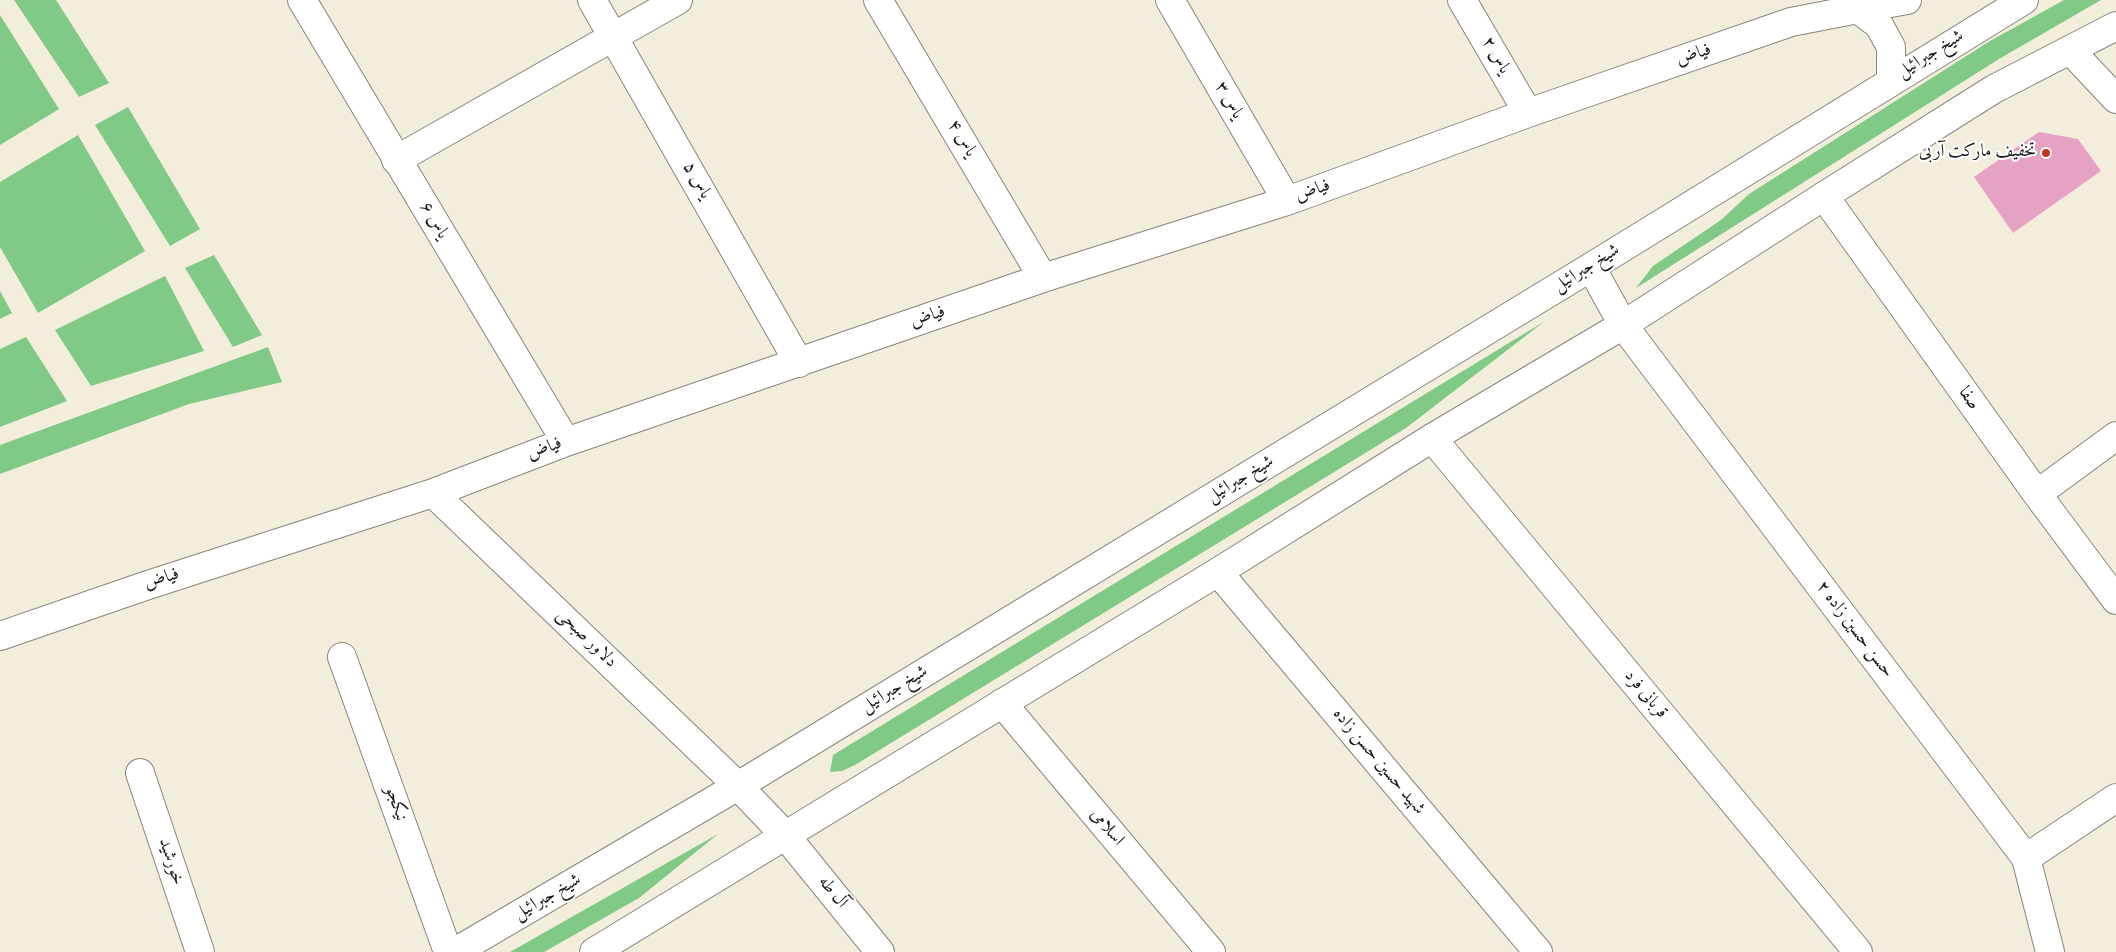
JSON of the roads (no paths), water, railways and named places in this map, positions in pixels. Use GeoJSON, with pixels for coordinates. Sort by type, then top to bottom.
{"type":"FeatureCollection","features":[{"type":"Feature","properties":{"kind":"street","name":"یاس ۶"},"geometry":{"type":"LineString","coordinates":[[302,0],[566,442]]}},
{"type":"Feature","properties":{"kind":"street","name":"یاس ۵"},"geometry":{"type":"LineString","coordinates":[[592,0],[800,363]]}},
{"type":"Feature","properties":{"kind":"street"},"geometry":{"type":"LineString","coordinates":[[396,160],[678,0]]}},
{"type":"Feature","properties":{"kind":"street","name":"یاس ۴"},"geometry":{"type":"LineString","coordinates":[[878,0],[1043,278]]}},
{"type":"Feature","properties":{"kind":"street","name":"یاس ۳"},"geometry":{"type":"LineString","coordinates":[[1170,0],[1287,201]]}},
{"type":"Feature","properties":{"kind":"street","name":"یاس ۲"},"geometry":{"type":"LineString","coordinates":[[1462,0],[1528,113]]}},
{"type":"Feature","properties":{"kind":"street","name":"فیاض"},"geometry":{"type":"LineString","coordinates":[[0,636],[145,586],[433,493],[566,442],[1043,278],[1287,201],[1528,113],[1791,22],[1850,5],[1907,0]]}},
{"type":"Feature","properties":{"kind":"street","name":"شیخ جبرائیل"},"geometry":{"type":"LineString","coordinates":[[455,952],[738,786],[1591,267],[1891,80],[2024,0]]}},
{"type":"Feature","properties":{"kind":"street"},"geometry":{"type":"LineString","coordinates":[[1850,5],[1879,25],[1890,47],[1891,80]]}},
{"type":"Feature","properties":{"kind":"street"},"geometry":{"type":"LineString","coordinates":[[609,948],[785,835],[1218,572],[1432,438],[1623,325],[1994,90],[2116,26]]}},
{"type":"Feature","properties":{"kind":"street"},"geometry":{"type":"LineString","coordinates":[[2070,50],[2116,99]]}},
{"type":"Feature","properties":{"kind":"street","name":"صفا"},"geometry":{"type":"LineString","coordinates":[[1824,196],[2037,494],[2116,600]]}},
{"type":"Feature","properties":{"kind":"street","name":"حسن حسین زاده ۲"},"geometry":{"type":"LineString","coordinates":[[1591,267],[1623,325],[2026,858],[2050,952]]}},
{"type":"Feature","properties":{"kind":"street"},"geometry":{"type":"LineString","coordinates":[[2037,494],[2116,436]]}},
{"type":"Feature","properties":{"kind":"street","name":"قربانی فرد"},"geometry":{"type":"LineString","coordinates":[[1432,438],[1858,952]]}},
{"type":"Feature","properties":{"kind":"street","name":"دلاور صبحی"},"geometry":{"type":"LineString","coordinates":[[433,493],[738,786],[785,835]]}},
{"type":"Feature","properties":{"kind":"street","name":"شهید حسین حسن زاده"},"geometry":{"type":"LineString","coordinates":[[1218,572],[1538,952]]}},
{"type":"Feature","properties":{"kind":"street","name":"نیکجو"},"geometry":{"type":"LineString","coordinates":[[342,657],[448,952]]}},
{"type":"Feature","properties":{"kind":"street","name":"اسلامی"},"geometry":{"type":"LineString","coordinates":[[1002,703],[1211,952]]}},
{"type":"Feature","properties":{"kind":"street","name":"خورشید"},"geometry":{"type":"LineString","coordinates":[[140,773],[200,952]]}},
{"type":"Feature","properties":{"kind":"street"},"geometry":{"type":"LineString","coordinates":[[2026,858],[2116,798]]}},
{"type":"Feature","properties":{"kind":"street","name":"آل طه"},"geometry":{"type":"LineString","coordinates":[[785,835],[880,952]]}},
{"type":"Feature","properties":{"kind":"place","name":"تخفیف مارکت آربی"},"geometry":{"type":"Point","coordinates":[2046,153]}}]}
